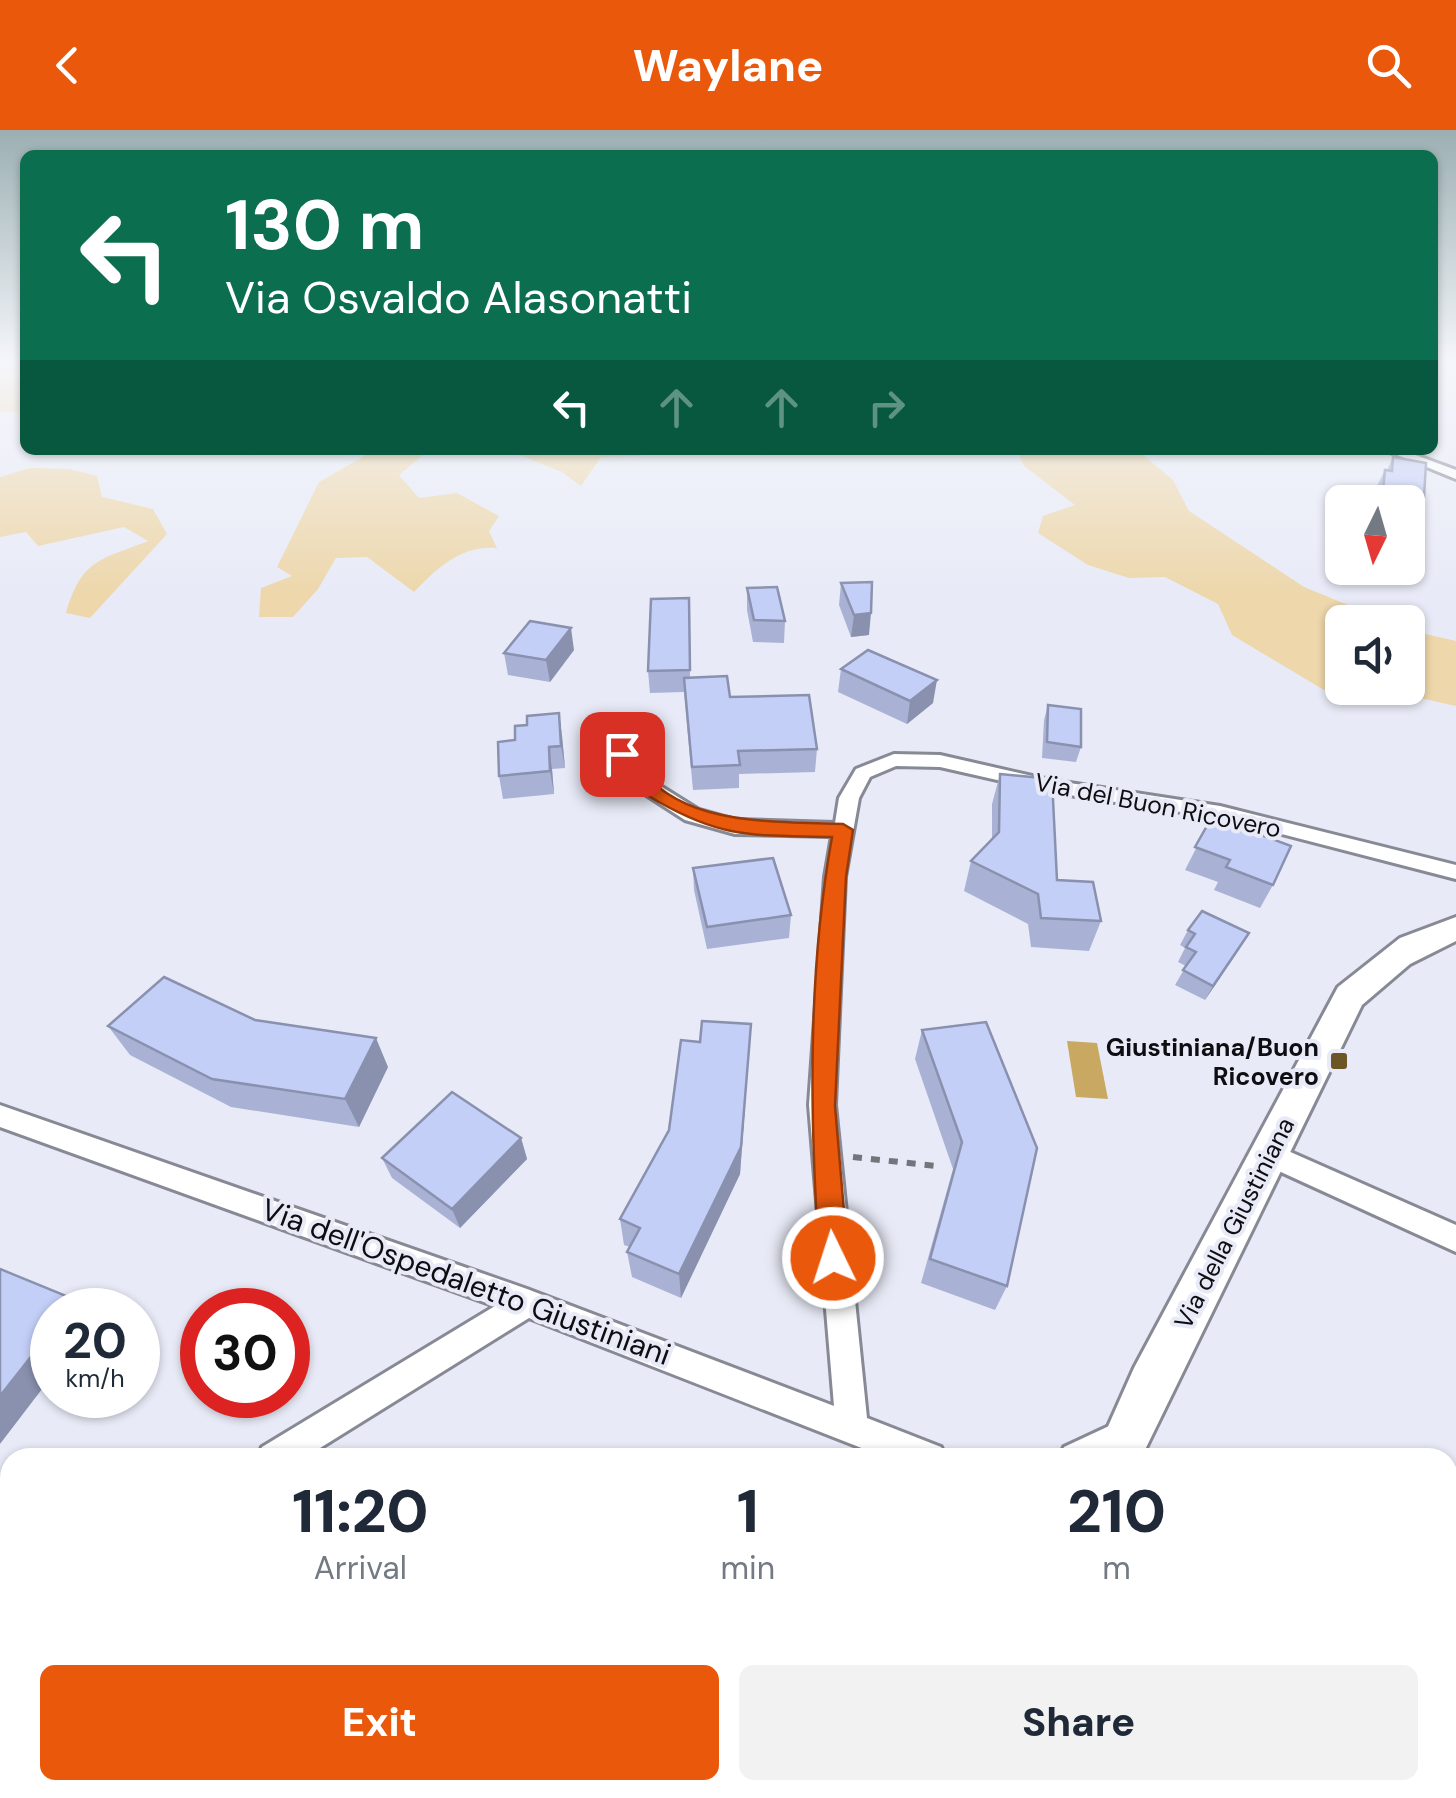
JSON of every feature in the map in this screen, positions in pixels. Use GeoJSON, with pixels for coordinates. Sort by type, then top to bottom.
{"type":"FeatureCollection","features":[{"type":"Feature","properties":{"kind":"street"},"geometry":{"type":"LineString","coordinates":[[1404,455],[1456,475]]}},
{"type":"Feature","properties":{"kind":"street"},"geometry":{"type":"LineString","coordinates":[[622,729],[622,759],[630,776],[692,815],[735,827],[843,830]]}},
{"type":"Feature","properties":{"kind":"street","name":"Via del Buon Ricovero"},"geometry":{"type":"LineString","coordinates":[[852,1428],[826,1154],[824,1067],[835,877],[850,798],[863,773],[882,763],[923,759],[1050,786],[1198,808],[1456,872]]}},
{"type":"Feature","properties":{"kind":"street","name":"Via della Giustiniana"},"geometry":{"type":"LineString","coordinates":[[1121,1446],[1350,996],[1382,963],[1432,935],[1456,928]]}},
{"type":"Feature","properties":{"kind":"street","name":"Via dell'Ospedaletto Giustiniani"},"geometry":{"type":"LineString","coordinates":[[0,1116],[527,1303],[904,1448]]}},
{"type":"Feature","properties":{"kind":"street"},"geometry":{"type":"LineString","coordinates":[[1270,1155],[1456,1239]]}},
{"type":"Feature","properties":{"kind":"street"},"geometry":{"type":"LineString","coordinates":[[290,1448],[527,1303]]}},
{"type":"Feature","properties":{"kind":"path"},"geometry":{"type":"LineString","coordinates":[[826,1154],[936,1166]]}},
{"type":"Feature","properties":{"kind":"shaded area"},"geometry":{"type":"Polygon","coordinates":[[[366,455],[423,455],[399,475],[419,498],[457,493],[499,516],[489,531],[497,548],[462,554],[442,566],[414,592],[367,557],[336,558],[318,589],[293,617],[259,617],[261,588],[292,576],[277,567],[319,482],[366,455]]]}},
{"type":"Feature","properties":{"kind":"shaded area"},"geometry":{"type":"Polygon","coordinates":[[[520,455],[641,455],[601,457],[581,486],[562,472],[520,455]]]}},
{"type":"Feature","properties":{"kind":"shaded area"},"geometry":{"type":"Polygon","coordinates":[[[1019,455],[1143,455],[1173,480],[1189,511],[1304,587],[1348,605],[1325,605],[1325,690],[1232,635],[1218,604],[1165,577],[1129,578],[1088,565],[1038,533],[1043,516],[1075,505],[1024,466],[1019,455]]]}},
{"type":"Feature","properties":{"kind":"shaded area"},"geometry":{"type":"Polygon","coordinates":[[[30,468],[69,469],[97,476],[102,497],[153,509],[167,534],[90,618],[66,613],[79,581],[95,564],[148,541],[124,527],[38,546],[26,532],[0,537],[0,477],[30,468]]]}},
{"type":"Feature","properties":{"kind":"shaded area"},"geometry":{"type":"Polygon","coordinates":[[[1425,634],[1456,641],[1456,706],[1425,699],[1425,634]]]}},
{"type":"Feature","properties":{"kind":"shaded area"},"geometry":{"type":"Polygon","coordinates":[[[1067,1041],[1097,1043],[1108,1099],[1076,1097],[1067,1041]]]}},
{"type":"Feature","properties":{"kind":"building"},"geometry":{"type":"Polygon","coordinates":[[[1393,457],[1426,463],[1425,485],[1384,485],[1385,470],[1392,471],[1393,457]]]}},
{"type":"Feature","properties":{"kind":"building"},"geometry":{"type":"Polygon","coordinates":[[[872,582],[871,613],[854,615],[841,583],[872,582]]]}},
{"type":"Feature","properties":{"kind":"building"},"geometry":{"type":"Polygon","coordinates":[[[777,587],[785,621],[754,620],[747,588],[777,587]]]}},
{"type":"Feature","properties":{"kind":"building"},"geometry":{"type":"Polygon","coordinates":[[[689,598],[690,670],[648,671],[651,599],[689,598]]]}},
{"type":"Feature","properties":{"kind":"building"},"geometry":{"type":"Polygon","coordinates":[[[530,621],[571,628],[546,660],[504,653],[530,621]]]}},
{"type":"Feature","properties":{"kind":"building"},"geometry":{"type":"Polygon","coordinates":[[[868,650],[937,680],[910,701],[841,669],[868,650]]]}},
{"type":"Feature","properties":{"kind":"building"},"geometry":{"type":"Polygon","coordinates":[[[727,676],[730,697],[809,695],[817,749],[738,751],[740,765],[692,767],[684,678],[727,676]]]}},
{"type":"Feature","properties":{"kind":"building"},"geometry":{"type":"Polygon","coordinates":[[[1048,705],[1081,709],[1081,747],[1047,742],[1048,705]]]}},
{"type":"Feature","properties":{"kind":"building"},"geometry":{"type":"Polygon","coordinates":[[[559,713],[561,746],[549,747],[550,771],[499,776],[498,742],[515,740],[515,726],[527,725],[527,716],[559,713]]]}},
{"type":"Feature","properties":{"kind":"building"},"geometry":{"type":"Polygon","coordinates":[[[1000,774],[1052,779],[1057,880],[1093,882],[1101,921],[1041,918],[1038,894],[971,861],[999,832],[1000,774]]]}},
{"type":"Feature","properties":{"kind":"building"},"geometry":{"type":"Polygon","coordinates":[[[1212,817],[1291,846],[1273,885],[1226,867],[1230,860],[1195,847],[1212,817]]]}},
{"type":"Feature","properties":{"kind":"building"},"geometry":{"type":"Polygon","coordinates":[[[773,858],[791,915],[707,927],[693,868],[773,858]]]}},
{"type":"Feature","properties":{"kind":"building"},"geometry":{"type":"Polygon","coordinates":[[[1202,911],[1249,933],[1213,986],[1183,970],[1196,952],[1186,947],[1195,934],[1188,930],[1202,911]]]}},
{"type":"Feature","properties":{"kind":"building"},"geometry":{"type":"Polygon","coordinates":[[[164,977],[255,1020],[376,1038],[345,1099],[212,1079],[108,1026],[164,977]]]}},
{"type":"Feature","properties":{"kind":"building"},"geometry":{"type":"Polygon","coordinates":[[[702,1021],[751,1024],[741,1147],[679,1274],[627,1252],[640,1228],[620,1219],[669,1130],[681,1040],[700,1042],[702,1021]]]}},
{"type":"Feature","properties":{"kind":"building"},"geometry":{"type":"Polygon","coordinates":[[[986,1022],[1037,1148],[1007,1286],[930,1259],[962,1142],[922,1030],[986,1022]]]}},
{"type":"Feature","properties":{"kind":"building"},"geometry":{"type":"Polygon","coordinates":[[[452,1092],[521,1138],[452,1209],[382,1158],[452,1092]]]}},
{"type":"Feature","properties":{"kind":"building"},"geometry":{"type":"Polygon","coordinates":[[[0,1269],[47,1288],[30,1288],[30,1358],[0,1396],[0,1269]]]}},
{"type":"Feature","properties":{"kind":"place","name":"Giustiniana/Buon Ricovero"},"geometry":{"type":"Point","coordinates":[1339,1061]}},
{"type":"Feature","properties":{"kind":"route"},"geometry":{"type":"LineString","coordinates":[[622,754],[626,771],[636,781],[685,812],[708,821],[761,829],[843,830],[835,877],[822,1106],[833,1258]]}}]}
